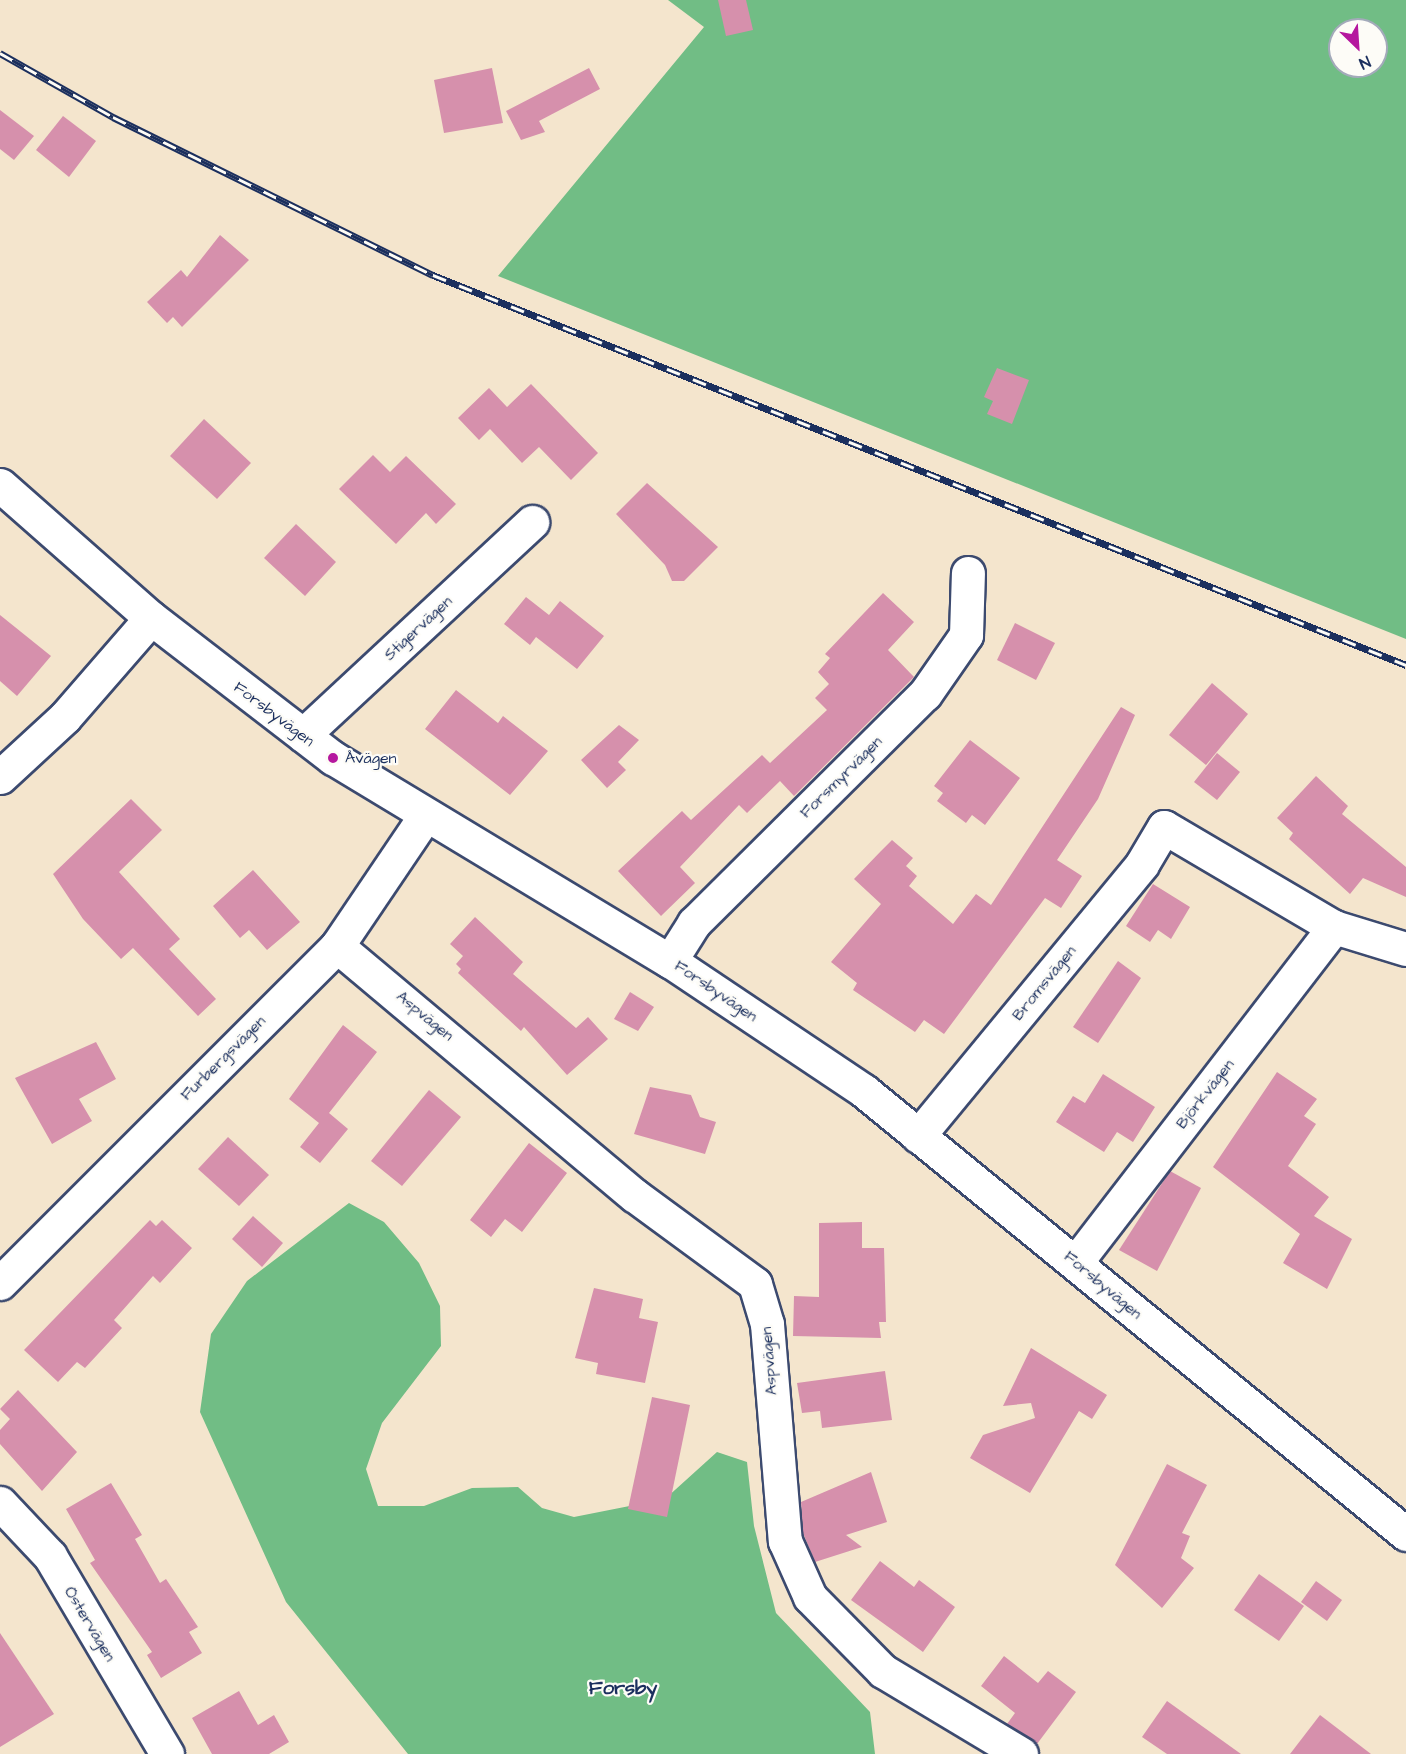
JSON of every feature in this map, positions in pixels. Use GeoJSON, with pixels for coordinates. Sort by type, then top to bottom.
{"type":"FeatureCollection","features":[{"type":"Feature","properties":{"kind":"street","name":"Forsbyvägen"},"geometry":{"type":"LineString","coordinates":[[0,485],[151,618],[303,735],[425,816],[670,961],[864,1091],[1406,1534]]}},
{"type":"Feature","properties":{"kind":"street","name":"Stigervägen"},"geometry":{"type":"LineString","coordinates":[[303,735],[532,522]]}},
{"type":"Feature","properties":{"kind":"street","name":"Forsmyrvägen"},"geometry":{"type":"LineString","coordinates":[[670,961],[694,922],[925,694],[966,635],[968,573]]}},
{"type":"Feature","properties":{"kind":"street"},"geometry":{"type":"LineString","coordinates":[[0,777],[65,717],[151,618]]}},
{"type":"Feature","properties":{"kind":"street","name":"Furbergsvägen"},"geometry":{"type":"LineString","coordinates":[[0,1283],[337,946],[425,816]]}},
{"type":"Feature","properties":{"kind":"street","name":"Bromsvägen"},"geometry":{"type":"LineString","coordinates":[[918,1136],[1142,864],[1164,827],[1334,927]]}},
{"type":"Feature","properties":{"kind":"street"},"geometry":{"type":"LineString","coordinates":[[1334,927],[1406,949]]}},
{"type":"Feature","properties":{"kind":"street","name":"Björkvägen"},"geometry":{"type":"LineString","coordinates":[[1076,1262],[1334,927]]}},
{"type":"Feature","properties":{"kind":"street","name":"Aspvägen"},"geometry":{"type":"LineString","coordinates":[[337,946],[634,1195],[755,1284],[767,1324],[785,1541],[810,1597],[883,1671],[1022,1754]]}},
{"type":"Feature","properties":{"kind":"street","name":"Östervägen"},"geometry":{"type":"LineString","coordinates":[[0,1503],[50,1556],[167,1754]]}},
{"type":"Feature","properties":{"kind":"green space"},"geometry":{"type":"Polygon","coordinates":[[[668,0],[1406,0],[1406,639],[498,276],[704,27],[668,0]]]}},
{"type":"Feature","properties":{"kind":"green space"},"geometry":{"type":"Polygon","coordinates":[[[349,1203],[384,1222],[419,1263],[440,1306],[441,1346],[382,1423],[366,1469],[378,1506],[424,1506],[472,1488],[518,1487],[542,1508],[574,1517],[665,1499],[717,1452],[747,1462],[754,1526],[776,1613],[870,1712],[875,1754],[408,1754],[286,1602],[200,1412],[211,1334],[247,1281],[349,1203]]]}},
{"type":"Feature","properties":{"kind":"building"},"geometry":{"type":"Polygon","coordinates":[[[718,0],[746,0],[753,30],[726,36],[718,0]]]}},
{"type":"Feature","properties":{"kind":"building"},"geometry":{"type":"Polygon","coordinates":[[[492,68],[503,123],[444,133],[434,80],[492,68]]]}},
{"type":"Feature","properties":{"kind":"building"},"geometry":{"type":"Polygon","coordinates":[[[589,68],[600,89],[539,121],[545,132],[521,140],[506,111],[589,68]]]}},
{"type":"Feature","properties":{"kind":"building"},"geometry":{"type":"Polygon","coordinates":[[[0,110],[34,136],[14,160],[0,149],[0,110]]]}},
{"type":"Feature","properties":{"kind":"building"},"geometry":{"type":"Polygon","coordinates":[[[63,116],[96,141],[69,177],[36,150],[63,116]]]}},
{"type":"Feature","properties":{"kind":"building"},"geometry":{"type":"Polygon","coordinates":[[[220,235],[249,260],[182,327],[173,317],[167,323],[147,302],[181,270],[187,277],[220,235]]]}},
{"type":"Feature","properties":{"kind":"building"},"geometry":{"type":"Polygon","coordinates":[[[997,368],[1029,380],[1012,424],[987,414],[993,401],[984,397],[997,368]]]}},
{"type":"Feature","properties":{"kind":"building"},"geometry":{"type":"Polygon","coordinates":[[[531,384],[598,453],[571,480],[539,447],[522,463],[490,429],[479,440],[458,418],[489,388],[507,407],[531,384]]]}},
{"type":"Feature","properties":{"kind":"building"},"geometry":{"type":"Polygon","coordinates":[[[204,419],[251,463],[217,499],[170,456],[204,419]]]}},
{"type":"Feature","properties":{"kind":"building"},"geometry":{"type":"Polygon","coordinates":[[[373,455],[390,472],[406,456],[456,504],[436,524],[426,513],[396,544],[339,489],[373,455]]]}},
{"type":"Feature","properties":{"kind":"building"},"geometry":{"type":"Polygon","coordinates":[[[647,483],[718,547],[684,581],[672,581],[665,565],[616,514],[647,483]]]}},
{"type":"Feature","properties":{"kind":"building"},"geometry":{"type":"Polygon","coordinates":[[[296,524],[336,562],[305,596],[264,558],[296,524]]]}},
{"type":"Feature","properties":{"kind":"building"},"geometry":{"type":"Polygon","coordinates":[[[883,593],[914,622],[888,650],[914,677],[794,796],[780,781],[747,813],[739,805],[680,867],[695,883],[661,916],[618,871],[682,811],[691,820],[762,755],[770,763],[827,710],[815,698],[829,684],[818,672],[830,658],[825,654],[883,593]]]}},
{"type":"Feature","properties":{"kind":"building"},"geometry":{"type":"Polygon","coordinates":[[[526,597],[549,615],[560,601],[604,636],[577,669],[536,637],[530,645],[504,624],[526,597]]]}},
{"type":"Feature","properties":{"kind":"building"},"geometry":{"type":"Polygon","coordinates":[[[0,615],[51,656],[17,696],[0,681],[0,615]]]}},
{"type":"Feature","properties":{"kind":"building"},"geometry":{"type":"Polygon","coordinates":[[[1015,623],[1055,643],[1036,680],[997,660],[1015,623]]]}},
{"type":"Feature","properties":{"kind":"building"},"geometry":{"type":"Polygon","coordinates":[[[1212,683],[1248,714],[1206,765],[1169,735],[1212,683]]]}},
{"type":"Feature","properties":{"kind":"building"},"geometry":{"type":"Polygon","coordinates":[[[456,690],[498,723],[503,716],[548,751],[510,795],[425,729],[456,690]]]}},
{"type":"Feature","properties":{"kind":"building"},"geometry":{"type":"Polygon","coordinates":[[[1121,707],[1135,715],[1098,799],[1057,860],[1082,876],[1061,908],[1045,898],[944,1034],[924,1020],[915,1032],[853,990],[857,983],[831,962],[881,904],[854,879],[892,840],[913,858],[906,866],[917,876],[909,886],[953,924],[976,894],[991,905],[1121,707]]]}},
{"type":"Feature","properties":{"kind":"building"},"geometry":{"type":"Polygon","coordinates":[[[619,725],[639,740],[618,762],[626,770],[607,788],[581,760],[619,725]]]}},
{"type":"Feature","properties":{"kind":"building"},"geometry":{"type":"Polygon","coordinates":[[[970,740],[1020,778],[985,825],[972,815],[966,823],[937,801],[943,793],[934,786],[970,740]]]}},
{"type":"Feature","properties":{"kind":"building"},"geometry":{"type":"Polygon","coordinates":[[[1217,753],[1240,772],[1217,800],[1194,782],[1217,753]]]}},
{"type":"Feature","properties":{"kind":"building"},"geometry":{"type":"Polygon","coordinates":[[[1316,776],[1348,806],[1342,814],[1406,867],[1406,897],[1363,878],[1350,894],[1289,839],[1293,833],[1277,818],[1316,776]]]}},
{"type":"Feature","properties":{"kind":"building"},"geometry":{"type":"Polygon","coordinates":[[[131,799],[162,830],[119,872],[180,939],[169,949],[216,999],[198,1016],[133,948],[121,959],[83,919],[53,874],[131,799]]]}},
{"type":"Feature","properties":{"kind":"building"},"geometry":{"type":"Polygon","coordinates":[[[253,870],[300,922],[267,950],[249,930],[240,938],[213,906],[253,870]]]}},
{"type":"Feature","properties":{"kind":"building"},"geometry":{"type":"Polygon","coordinates":[[[1153,884],[1190,907],[1171,939],[1158,930],[1150,942],[1126,926],[1153,884]]]}},
{"type":"Feature","properties":{"kind":"building"},"geometry":{"type":"Polygon","coordinates":[[[475,917],[523,962],[513,974],[576,1028],[588,1017],[608,1039],[567,1075],[524,1027],[521,1031],[458,973],[461,969],[456,964],[463,956],[450,944],[475,917]]]}},
{"type":"Feature","properties":{"kind":"building"},"geometry":{"type":"Polygon","coordinates":[[[1118,961],[1141,978],[1098,1043],[1073,1027],[1118,961]]]}},
{"type":"Feature","properties":{"kind":"building"},"geometry":{"type":"Polygon","coordinates":[[[630,992],[654,1007],[638,1031],[614,1019],[630,992]]]}},
{"type":"Feature","properties":{"kind":"building"},"geometry":{"type":"Polygon","coordinates":[[[343,1025],[377,1052],[329,1113],[348,1129],[320,1163],[300,1147],[319,1123],[289,1099],[343,1025]]]}},
{"type":"Feature","properties":{"kind":"building"},"geometry":{"type":"Polygon","coordinates":[[[96,1042],[116,1079],[79,1099],[92,1121],[52,1144],[15,1078],[96,1042]]]}},
{"type":"Feature","properties":{"kind":"building"},"geometry":{"type":"Polygon","coordinates":[[[1277,1072],[1317,1099],[1304,1116],[1316,1124],[1288,1166],[1329,1197],[1314,1216],[1352,1239],[1327,1289],[1283,1263],[1300,1234],[1213,1167],[1277,1072]]]}},
{"type":"Feature","properties":{"kind":"building"},"geometry":{"type":"Polygon","coordinates":[[[1103,1074],[1155,1107],[1133,1142],[1117,1132],[1104,1152],[1056,1122],[1073,1096],[1085,1103],[1103,1074]]]}},
{"type":"Feature","properties":{"kind":"building"},"geometry":{"type":"Polygon","coordinates":[[[650,1087],[691,1095],[700,1117],[716,1122],[705,1154],[634,1134],[650,1087]]]}},
{"type":"Feature","properties":{"kind":"building"},"geometry":{"type":"Polygon","coordinates":[[[429,1090],[461,1117],[402,1186],[371,1161],[429,1090]]]}},
{"type":"Feature","properties":{"kind":"building"},"geometry":{"type":"Polygon","coordinates":[[[228,1137],[269,1175],[239,1206],[198,1169],[228,1137]]]}},
{"type":"Feature","properties":{"kind":"building"},"geometry":{"type":"Polygon","coordinates":[[[529,1143],[567,1173],[522,1232],[505,1219],[491,1237],[470,1220],[529,1143]]]}},
{"type":"Feature","properties":{"kind":"building"},"geometry":{"type":"Polygon","coordinates":[[[1170,1171],[1201,1188],[1157,1271],[1119,1250],[1170,1171]]]}},
{"type":"Feature","properties":{"kind":"building"},"geometry":{"type":"Polygon","coordinates":[[[253,1216],[283,1243],[262,1267],[232,1239],[253,1216]]]}},
{"type":"Feature","properties":{"kind":"building"},"geometry":{"type":"Polygon","coordinates":[[[150,1220],[156,1226],[162,1220],[192,1248],[160,1283],[153,1276],[114,1320],[122,1328],[85,1368],[77,1362],[58,1382],[24,1350],[150,1220]]]}},
{"type":"Feature","properties":{"kind":"building"},"geometry":{"type":"Polygon","coordinates":[[[862,1222],[862,1248],[884,1248],[886,1322],[879,1322],[881,1338],[793,1336],[794,1296],[819,1297],[819,1223],[862,1222]]]}},
{"type":"Feature","properties":{"kind":"building"},"geometry":{"type":"Polygon","coordinates":[[[594,1288],[643,1299],[639,1318],[658,1322],[645,1383],[596,1374],[598,1363],[575,1358],[594,1288]]]}},
{"type":"Feature","properties":{"kind":"building"},"geometry":{"type":"Polygon","coordinates":[[[1031,1348],[1107,1395],[1092,1419],[1079,1411],[1030,1493],[970,1458],[983,1435],[1035,1418],[1031,1403],[1003,1406],[1031,1348]]]}},
{"type":"Feature","properties":{"kind":"building"},"geometry":{"type":"Polygon","coordinates":[[[885,1371],[892,1420],[822,1428],[820,1411],[802,1413],[797,1383],[885,1371]]]}},
{"type":"Feature","properties":{"kind":"building"},"geometry":{"type":"Polygon","coordinates":[[[18,1390],[77,1452],[42,1491],[0,1444],[0,1430],[10,1419],[0,1409],[18,1390]]]}},
{"type":"Feature","properties":{"kind":"building"},"geometry":{"type":"Polygon","coordinates":[[[652,1397],[690,1405],[667,1517],[628,1509],[652,1397]]]}},
{"type":"Feature","properties":{"kind":"building"},"geometry":{"type":"Polygon","coordinates":[[[1167,1464],[1207,1485],[1182,1533],[1190,1536],[1181,1558],[1194,1568],[1162,1608],[1115,1565],[1167,1464]]]}},
{"type":"Feature","properties":{"kind":"building"},"geometry":{"type":"Polygon","coordinates":[[[871,1472],[887,1522],[846,1535],[862,1547],[815,1562],[803,1533],[801,1502],[871,1472]]]}},
{"type":"Feature","properties":{"kind":"building"},"geometry":{"type":"Polygon","coordinates":[[[111,1483],[142,1535],[135,1539],[160,1583],[166,1579],[198,1627],[189,1632],[202,1653],[161,1678],[147,1655],[152,1652],[90,1563],[95,1560],[66,1509],[111,1483]]]}},
{"type":"Feature","properties":{"kind":"building"},"geometry":{"type":"Polygon","coordinates":[[[880,1561],[914,1587],[919,1580],[955,1607],[923,1652],[851,1600],[880,1561]]]}},
{"type":"Feature","properties":{"kind":"building"},"geometry":{"type":"Polygon","coordinates":[[[1259,1574],[1304,1606],[1279,1641],[1234,1610],[1259,1574]]]}},
{"type":"Feature","properties":{"kind":"building"},"geometry":{"type":"Polygon","coordinates":[[[1316,1581],[1342,1600],[1327,1621],[1301,1602],[1316,1581]]]}},
{"type":"Feature","properties":{"kind":"building"},"geometry":{"type":"Polygon","coordinates":[[[0,1633],[54,1714],[0,1747],[0,1633]]]}},
{"type":"Feature","properties":{"kind":"building"},"geometry":{"type":"Polygon","coordinates":[[[1004,1656],[1038,1683],[1048,1671],[1076,1692],[1037,1744],[1007,1724],[1015,1713],[981,1686],[1004,1656]]]}},
{"type":"Feature","properties":{"kind":"building"},"geometry":{"type":"Polygon","coordinates":[[[239,1691],[258,1725],[274,1715],[289,1742],[269,1754],[212,1754],[192,1718],[239,1691]]]}},
{"type":"Feature","properties":{"kind":"building"},"geometry":{"type":"Polygon","coordinates":[[[1167,1701],[1241,1754],[1167,1754],[1142,1737],[1167,1701]]]}},
{"type":"Feature","properties":{"kind":"building"},"geometry":{"type":"Polygon","coordinates":[[[1320,1715],[1371,1754],[1290,1754],[1320,1715]]]}},
{"type":"Feature","properties":{"kind":"railway"},"geometry":{"type":"LineString","coordinates":[[0,53],[113,117],[433,275],[1406,665]]}},
{"type":"Feature","properties":{"kind":"place","name":"Åvägen"},"geometry":{"type":"Point","coordinates":[333,758]}},
{"type":"Feature","properties":{"kind":"district","name":"Forsby"},"geometry":{"type":"Point","coordinates":[623,1688]}}]}
